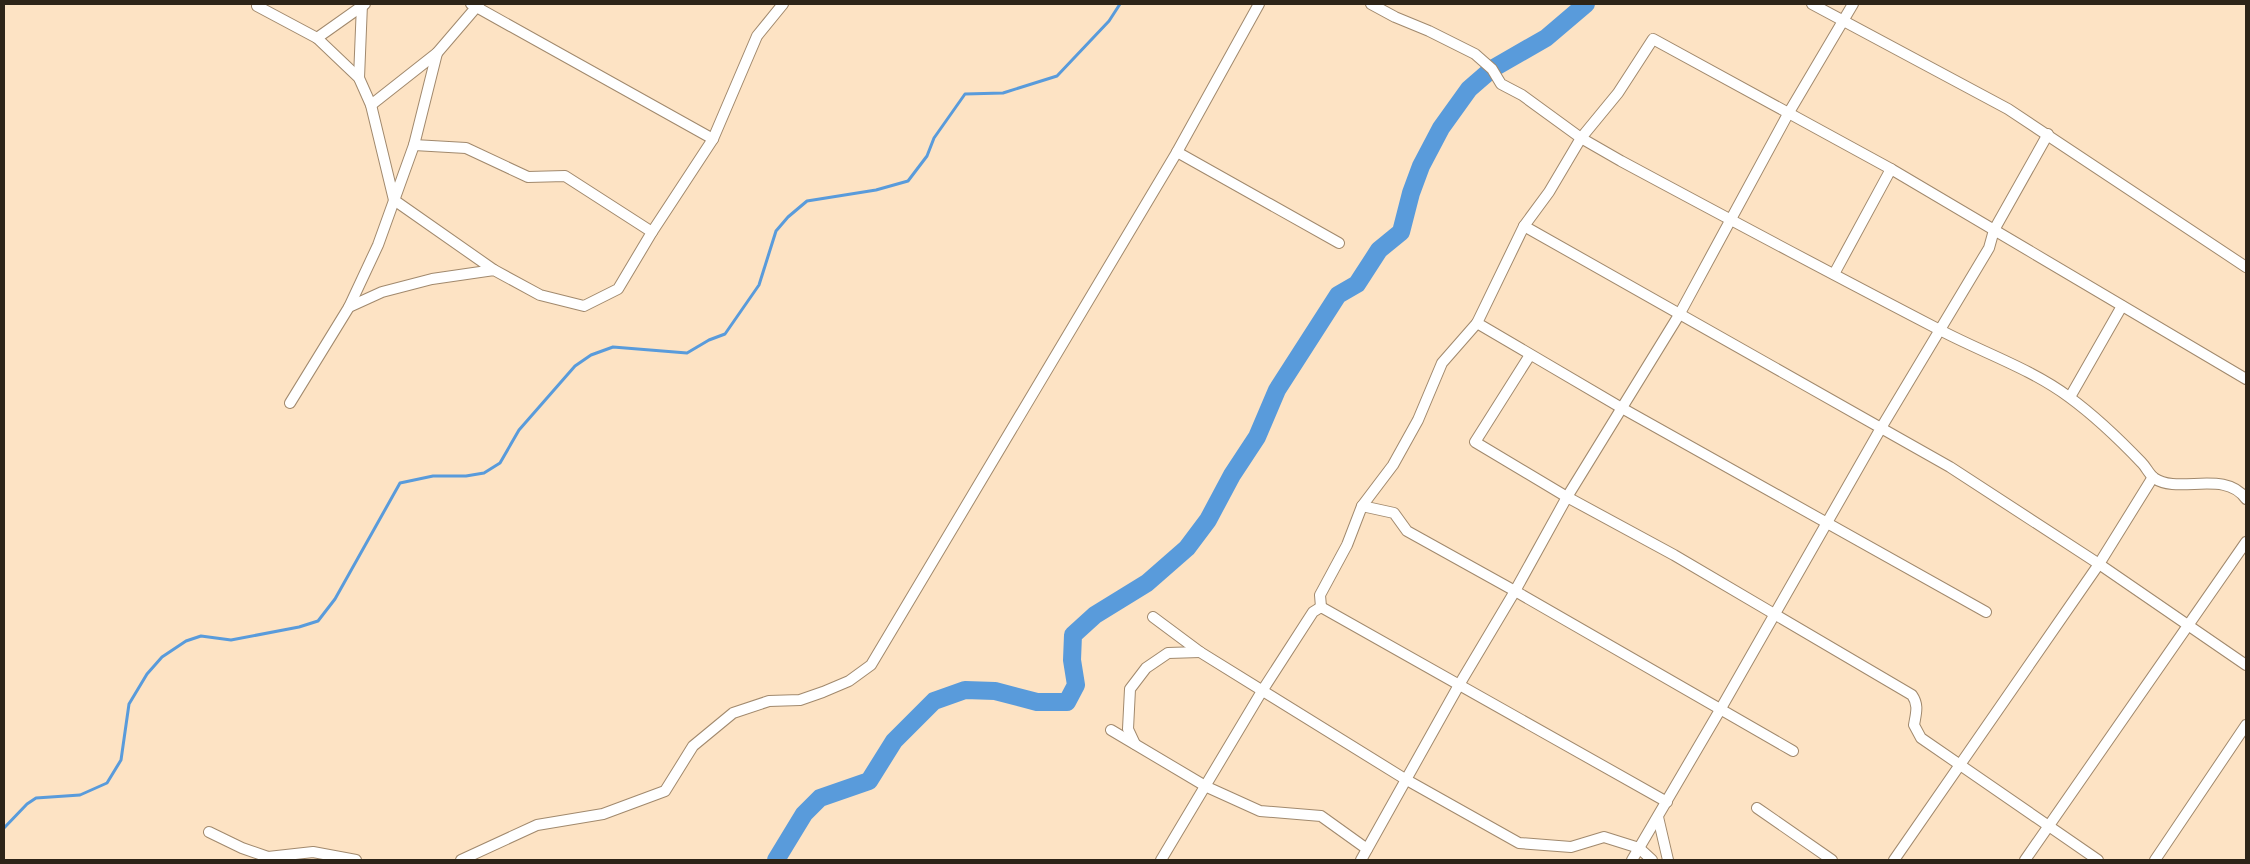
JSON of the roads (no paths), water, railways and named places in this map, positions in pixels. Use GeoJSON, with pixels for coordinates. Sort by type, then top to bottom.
{"type":"FeatureCollection","features":[{"type":"Feature","properties":{"kind":"street"},"geometry":{"type":"LineString","coordinates":[[257,6],[317,38],[359,78],[371,105],[394,200],[494,270],[540,295],[584,306],[618,289],[652,232],[713,139],[757,36],[783,4]]}},
{"type":"Feature","properties":{"kind":"street"},"geometry":{"type":"LineString","coordinates":[[461,860],[538,826],[604,814],[665,791],[693,746],[733,713],[769,701],[800,700],[824,692],[849,681],[871,664],[1177,152],[1259,4]]}},
{"type":"Feature","properties":{"kind":"street"},"geometry":{"type":"LineString","coordinates":[[1372,4],[1395,17],[1429,31],[1475,54],[1492,68],[1501,84],[1522,95],[1580,138],[1940,330],[2051,385],[2070,398],[2143,463],[2153,477],[2161,481],[2181,484],[2228,486],[2246,498]]}},
{"type":"Feature","properties":{"kind":"street"},"geometry":{"type":"LineString","coordinates":[[1812,4],[2008,109],[2246,267]]}},
{"type":"Feature","properties":{"kind":"street"},"geometry":{"type":"LineString","coordinates":[[1361,860],[1459,685],[1516,591],[1567,497],[1620,407],[1679,315],[1788,114],[1853,4]]}},
{"type":"Feature","properties":{"kind":"street"},"geometry":{"type":"LineString","coordinates":[[317,38],[363,5]]}},
{"type":"Feature","properties":{"kind":"street"},"geometry":{"type":"LineString","coordinates":[[359,78],[363,5]]}},
{"type":"Feature","properties":{"kind":"street"},"geometry":{"type":"LineString","coordinates":[[371,105],[437,53],[476,5],[713,139]]}},
{"type":"Feature","properties":{"kind":"street"},"geometry":{"type":"LineString","coordinates":[[1321,607],[1320,595],[1347,545],[1362,506],[1392,466],[1418,420],[1442,363],[1477,323],[1524,226],[1549,192],[1580,138],[1618,93],[1653,39],[1891,169],[2246,379]]}},
{"type":"Feature","properties":{"kind":"street"},"geometry":{"type":"LineString","coordinates":[[290,403],[348,307],[378,245],[414,145],[437,53]]}},
{"type":"Feature","properties":{"kind":"street"},"geometry":{"type":"LineString","coordinates":[[1632,860],[1776,614],[1826,522],[1989,248],[1994,230],[2048,134]]}},
{"type":"Feature","properties":{"kind":"street"},"geometry":{"type":"LineString","coordinates":[[414,145],[466,148],[528,177],[565,176],[652,232]]}},
{"type":"Feature","properties":{"kind":"street"},"geometry":{"type":"LineString","coordinates":[[1177,152],[1339,243]]}},
{"type":"Feature","properties":{"kind":"street"},"geometry":{"type":"LineString","coordinates":[[1834,274],[1891,169]]}},
{"type":"Feature","properties":{"kind":"street"},"geometry":{"type":"LineString","coordinates":[[1524,226],[1950,467],[2189,624],[2246,665]]}},
{"type":"Feature","properties":{"kind":"street"},"geometry":{"type":"LineString","coordinates":[[348,307],[382,292],[432,279],[494,270]]}},
{"type":"Feature","properties":{"kind":"street"},"geometry":{"type":"LineString","coordinates":[[2070,398],[2122,306]]}},
{"type":"Feature","properties":{"kind":"street"},"geometry":{"type":"LineString","coordinates":[[1477,323],[1620,407],[1986,612]]}},
{"type":"Feature","properties":{"kind":"street"},"geometry":{"type":"LineString","coordinates":[[1530,355],[1475,442],[1567,497],[1674,555],[1776,614],[1912,695],[1916,702],[1914,725],[1917,733],[1922,738],[2049,828],[2098,860]]}},
{"type":"Feature","properties":{"kind":"street"},"geometry":{"type":"LineString","coordinates":[[1894,860],[2099,564],[2153,477]]}},
{"type":"Feature","properties":{"kind":"street"},"geometry":{"type":"LineString","coordinates":[[1362,506],[1394,513],[1407,531],[1516,591],[1792,751]]}},
{"type":"Feature","properties":{"kind":"street"},"geometry":{"type":"LineString","coordinates":[[2025,860],[2246,542]]}},
{"type":"Feature","properties":{"kind":"street"},"geometry":{"type":"LineString","coordinates":[[1321,607],[1667,802]]}},
{"type":"Feature","properties":{"kind":"street"},"geometry":{"type":"LineString","coordinates":[[1164,859],[1262,691],[1313,612],[1321,607]]}},
{"type":"Feature","properties":{"kind":"street"},"geometry":{"type":"LineString","coordinates":[[1153,618],[1200,652],[1405,779],[1519,843],[1571,847],[1604,837],[1639,848],[1652,860]]}},
{"type":"Feature","properties":{"kind":"street"},"geometry":{"type":"LineString","coordinates":[[1135,744],[1128,729],[1130,690],[1146,668],[1168,653],[1200,652]]}},
{"type":"Feature","properties":{"kind":"street"},"geometry":{"type":"LineString","coordinates":[[2155,860],[2246,725]]}},
{"type":"Feature","properties":{"kind":"street"},"geometry":{"type":"LineString","coordinates":[[1111,730],[1207,787],[1260,811],[1321,816],[1367,849]]}},
{"type":"Feature","properties":{"kind":"street"},"geometry":{"type":"LineString","coordinates":[[1757,808],[1832,860]]}},
{"type":"Feature","properties":{"kind":"street"},"geometry":{"type":"LineString","coordinates":[[1658,817],[1668,860]]}},
{"type":"Feature","properties":{"kind":"street"},"geometry":{"type":"LineString","coordinates":[[210,832],[242,848],[268,857],[313,852],[356,860]]}},
{"type":"Feature","properties":{"kind":"waterway"},"geometry":{"type":"LineString","coordinates":[[4,828],[27,804],[36,798],[80,795],[107,783],[121,760],[129,704],[147,674],[162,657],[186,641],[201,636],[231,640],[299,627],[318,621],[335,599],[400,483],[433,476],[466,476],[484,473],[500,463],[519,430],[575,366],[591,355],[613,347],[687,353],[709,340],[725,334],[759,285],[776,231],[788,217],[807,201],[876,190],[908,181],[927,156],[934,138],[965,94],[1003,93],[1057,76],[1109,21],[1120,4]]}},
{"type":"Feature","properties":{"kind":"waterway"},"geometry":{"type":"LineString","coordinates":[[776,860],[804,814],[820,798],[869,781],[894,741],[934,701],[965,690],[995,691],[1037,702],[1067,702],[1076,685],[1072,660],[1073,635],[1095,615],[1147,583],[1187,548],[1208,520],[1232,475],[1257,437],[1277,390],[1338,295],[1357,284],[1379,250],[1401,232],[1411,193],[1421,166],[1441,128],[1469,89],[1492,69],[1546,38],[1586,4]]}}]}
